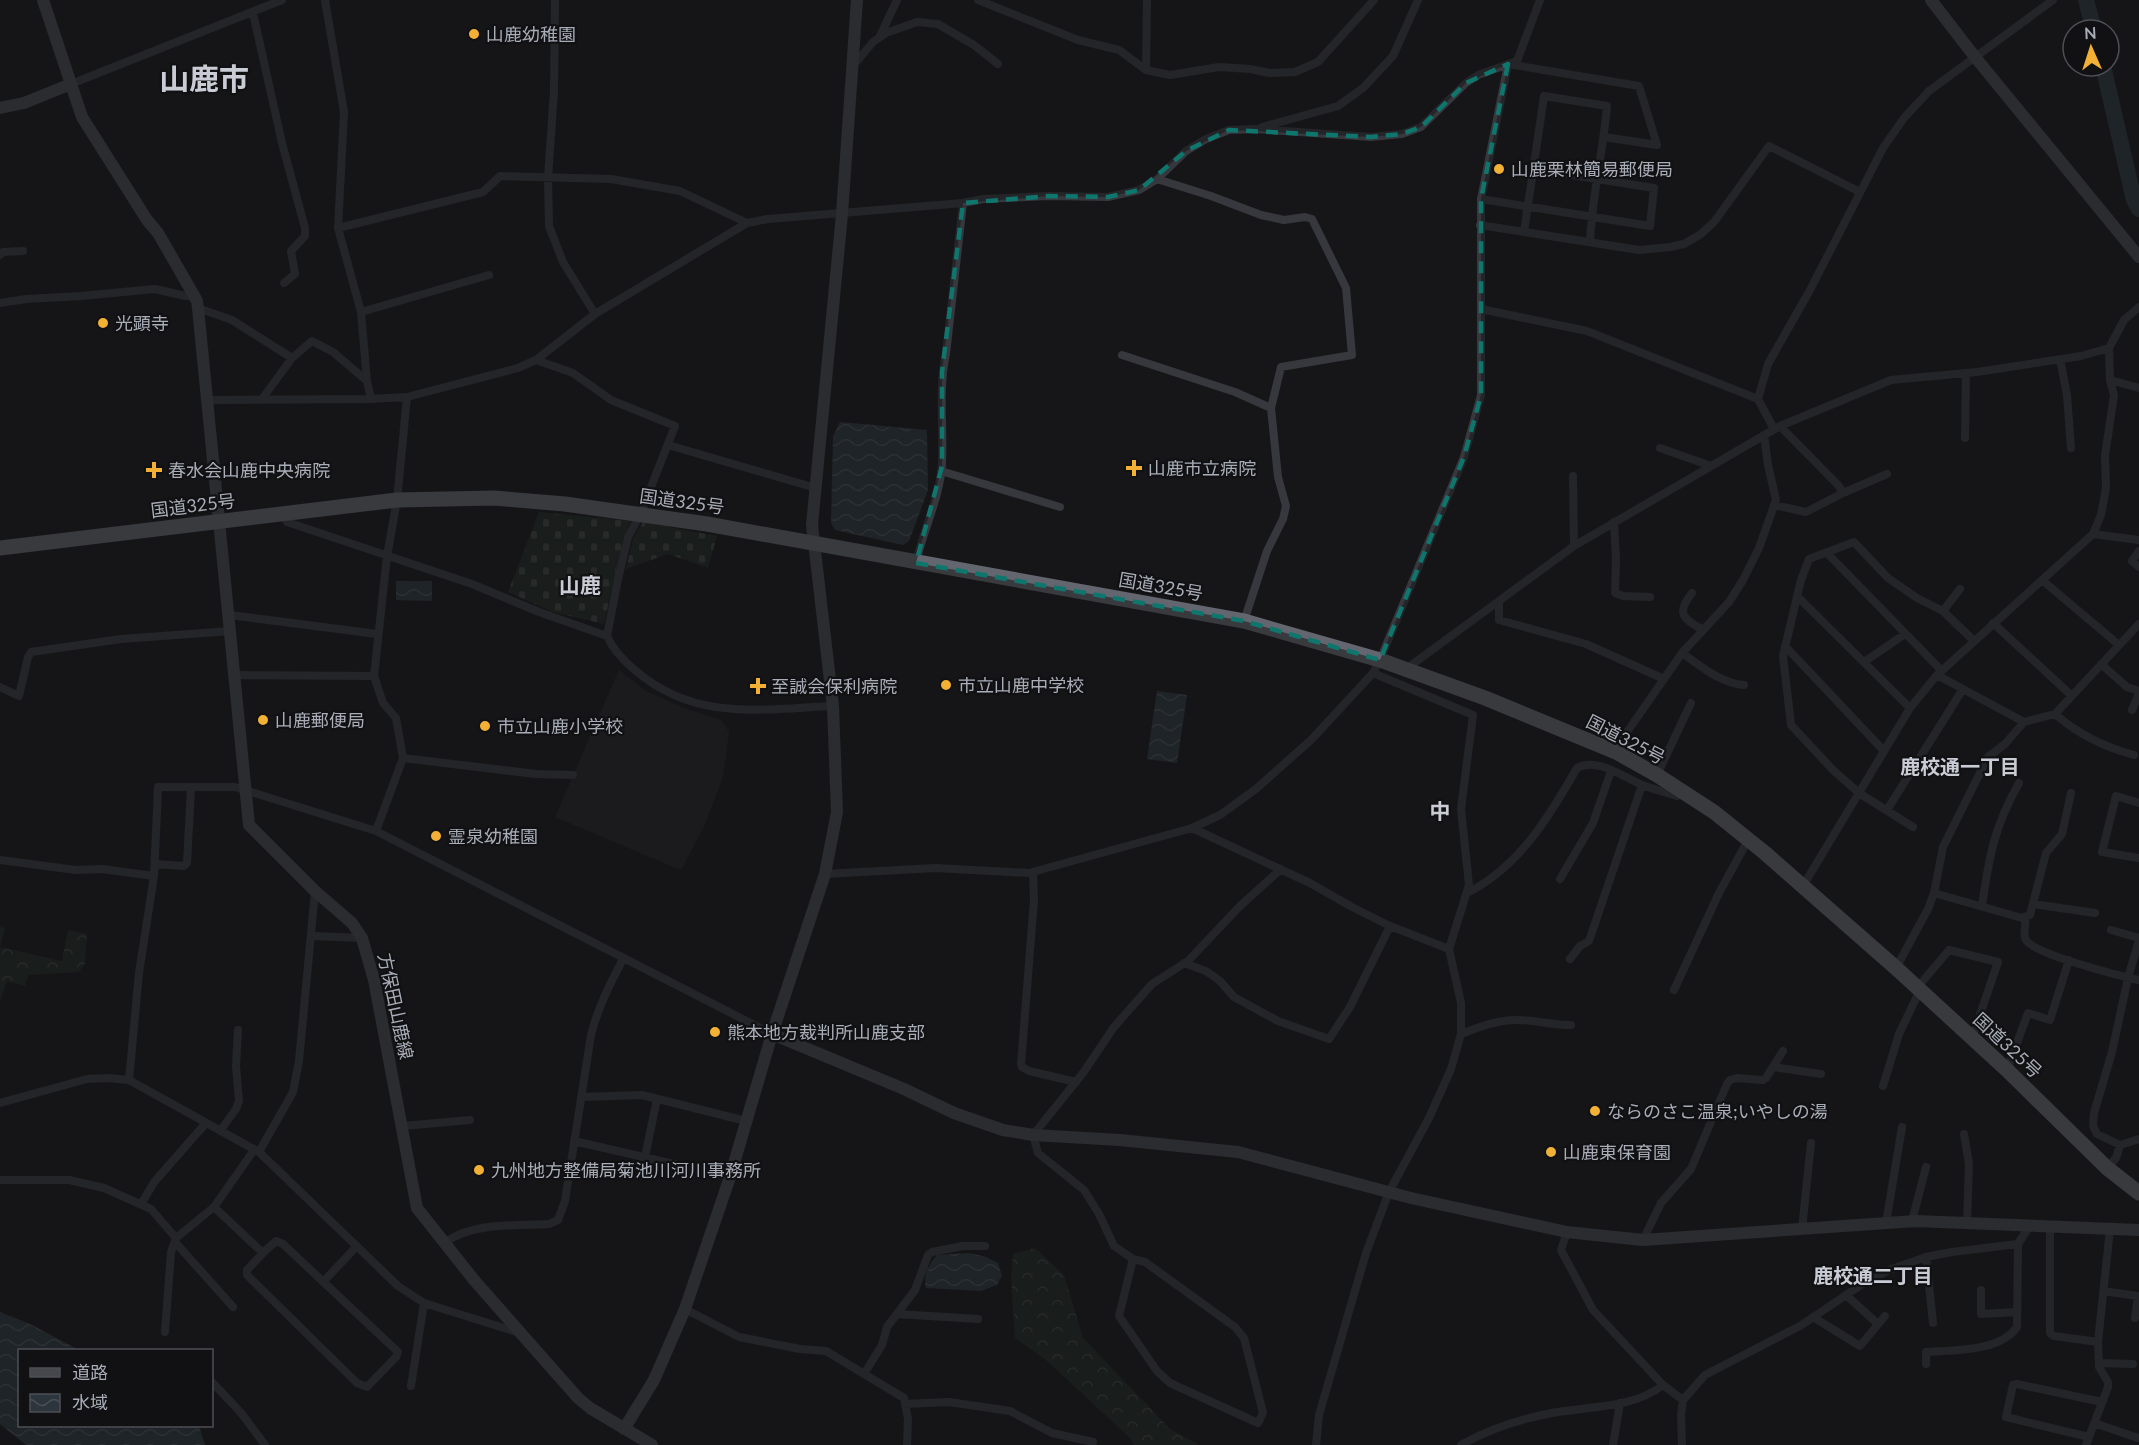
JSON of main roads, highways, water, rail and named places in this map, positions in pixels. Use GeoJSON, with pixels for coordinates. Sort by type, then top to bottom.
{"type":"FeatureCollection","features":[{"type":"Feature","properties":{"kind":"highway","name":"国道325号"},"geometry":{"type":"LineString","coordinates":[[0,548],[397,500],[494,498],[565,504],[813,542],[1244,621],[1377,666],[1406,669],[1485,698],[1616,752],[1714,812],[1803,885],[1896,968],[2007,1070],[2107,1168],[2139,1193]]}},
{"type":"Feature","properties":{"kind":"water"},"geometry":{"type":"Polygon","coordinates":[[[840,422],[927,430],[928,490],[909,541],[903,545],[835,530],[831,523],[833,436],[840,422]]]}},
{"type":"Feature","properties":{"kind":"water"},"geometry":{"type":"Polygon","coordinates":[[[396,581],[432,581],[432,601],[396,600],[396,581]]]}},
{"type":"Feature","properties":{"kind":"water"},"geometry":{"type":"Polygon","coordinates":[[[1157,691],[1187,695],[1177,763],[1147,759],[1157,691]]]}},
{"type":"Feature","properties":{"kind":"water"},"geometry":{"type":"Polygon","coordinates":[[[969,1253],[998,1263],[1002,1276],[997,1285],[981,1291],[926,1288],[927,1270],[937,1255],[969,1253]]]}},
{"type":"Feature","properties":{"kind":"water"},"geometry":{"type":"Polygon","coordinates":[[[0,1312],[30,1324],[77,1349],[18,1349],[18,1427],[199,1427],[205,1445],[26,1445],[0,1424],[0,1312]]]}},
{"type":"Feature","properties":{"kind":"waterway"},"geometry":{"type":"LineString","coordinates":[[2086,0],[2091,18]]}},
{"type":"Feature","properties":{"kind":"waterway"},"geometry":{"type":"LineString","coordinates":[[2106,78],[2134,200],[2139,209]]}},
{"type":"Feature","properties":{"kind":"place","name":"山鹿幼稚園"},"geometry":{"type":"Point","coordinates":[474,34]}},
{"type":"Feature","properties":{"kind":"place","name":"山鹿栗林簡易郵便局"},"geometry":{"type":"Point","coordinates":[1499,169]}},
{"type":"Feature","properties":{"kind":"place","name":"光顕寺"},"geometry":{"type":"Point","coordinates":[103,323]}},
{"type":"Feature","properties":{"kind":"place","name":"山鹿市立病院"},"geometry":{"type":"Point","coordinates":[1134,468]}},
{"type":"Feature","properties":{"kind":"place","name":"春水会山鹿中央病院"},"geometry":{"type":"Point","coordinates":[154,470]}},
{"type":"Feature","properties":{"kind":"place","name":"市立山鹿中学校"},"geometry":{"type":"Point","coordinates":[946,685]}},
{"type":"Feature","properties":{"kind":"place","name":"至誠会保利病院"},"geometry":{"type":"Point","coordinates":[758,686]}},
{"type":"Feature","properties":{"kind":"place","name":"山鹿郵便局"},"geometry":{"type":"Point","coordinates":[263,720]}},
{"type":"Feature","properties":{"kind":"place","name":"市立山鹿小学校"},"geometry":{"type":"Point","coordinates":[485,726]}},
{"type":"Feature","properties":{"kind":"place","name":"霊泉幼稚園"},"geometry":{"type":"Point","coordinates":[436,836]}},
{"type":"Feature","properties":{"kind":"place","name":"熊本地方裁判所山鹿支部"},"geometry":{"type":"Point","coordinates":[715,1032]}},
{"type":"Feature","properties":{"kind":"place","name":"ならのさこ温泉;いやしの湯"},"geometry":{"type":"Point","coordinates":[1595,1111]}},
{"type":"Feature","properties":{"kind":"place","name":"山鹿東保育園"},"geometry":{"type":"Point","coordinates":[1551,1152]}},
{"type":"Feature","properties":{"kind":"place","name":"九州地方整備局菊池川河川事務所"},"geometry":{"type":"Point","coordinates":[479,1170]}},
{"type":"Feature","properties":{"kind":"district","name":"山鹿市"},"geometry":{"type":"Point","coordinates":[204,78]}},
{"type":"Feature","properties":{"kind":"district","name":"山鹿"},"geometry":{"type":"Point","coordinates":[580,584]}},
{"type":"Feature","properties":{"kind":"district","name":"鹿校通一丁目"},"geometry":{"type":"Point","coordinates":[1960,766]}},
{"type":"Feature","properties":{"kind":"district","name":"中"},"geometry":{"type":"Point","coordinates":[1440,810]}},
{"type":"Feature","properties":{"kind":"district","name":"鹿校通二丁目"},"geometry":{"type":"Point","coordinates":[1873,1275]}}]}
